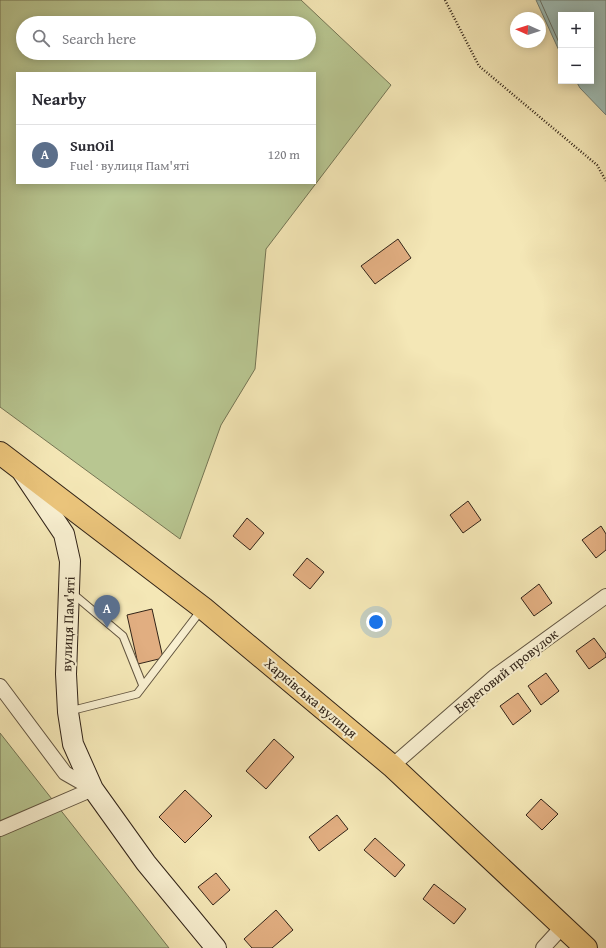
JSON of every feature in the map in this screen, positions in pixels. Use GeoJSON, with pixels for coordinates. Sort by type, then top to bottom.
{"type":"FeatureCollection","features":[{"type":"Feature","properties":{"kind":"main road","name":"Харківська вулиця"},"geometry":{"type":"LineString","coordinates":[[0,453],[203,608],[392,766],[564,925],[586,948]]}},
{"type":"Feature","properties":{"kind":"street","name":"вулиця Пам'яті"},"geometry":{"type":"LineString","coordinates":[[20,468],[64,534],[70,561],[66,674],[68,712],[73,744],[93,790],[146,864],[216,948]]}},
{"type":"Feature","properties":{"kind":"street","name":"Береговий провулок"},"geometry":{"type":"LineString","coordinates":[[392,766],[494,677],[606,596]]}},
{"type":"Feature","properties":{"kind":"street","name":"вулиця Пам'яті"},"geometry":{"type":"LineString","coordinates":[[0,686],[65,773],[93,790]]}},
{"type":"Feature","properties":{"kind":"street"},"geometry":{"type":"LineString","coordinates":[[0,829],[93,790]]}},
{"type":"Feature","properties":{"kind":"street"},"geometry":{"type":"LineString","coordinates":[[543,948],[564,925]]}},
{"type":"Feature","properties":{"kind":"lane"},"geometry":{"type":"LineString","coordinates":[[68,590],[123,636],[143,686]]}},
{"type":"Feature","properties":{"kind":"lane"},"geometry":{"type":"LineString","coordinates":[[68,712],[137,694],[203,608]]}},
{"type":"Feature","properties":{"kind":"path"},"geometry":{"type":"LineString","coordinates":[[445,0],[479,66],[597,165],[606,181]]}},
{"type":"Feature","properties":{"kind":"green space"},"geometry":{"type":"Polygon","coordinates":[[[0,0],[301,0],[391,85],[316,183],[316,72],[16,72],[16,184],[316,184],[266,249],[255,369],[221,425],[180,539],[0,407],[0,0]]]}},
{"type":"Feature","properties":{"kind":"green space"},"geometry":{"type":"Polygon","coordinates":[[[0,733],[169,948],[0,948],[0,733]]]}},
{"type":"Feature","properties":{"kind":"water"},"geometry":{"type":"Polygon","coordinates":[[[536,0],[606,0],[606,115],[578,84],[594,84],[594,12],[558,12],[558,48],[546,22],[546,12],[541,12],[536,0]]]}},
{"type":"Feature","properties":{"kind":"building"},"geometry":{"type":"Polygon","coordinates":[[[398,239],[411,258],[375,284],[361,266],[398,239]]]}},
{"type":"Feature","properties":{"kind":"building"},"geometry":{"type":"Polygon","coordinates":[[[468,501],[481,520],[463,533],[450,515],[468,501]]]}},
{"type":"Feature","properties":{"kind":"building"},"geometry":{"type":"Polygon","coordinates":[[[247,518],[264,533],[250,550],[233,536],[247,518]]]}},
{"type":"Feature","properties":{"kind":"building"},"geometry":{"type":"Polygon","coordinates":[[[601,526],[606,534],[606,550],[596,558],[582,540],[601,526]]]}},
{"type":"Feature","properties":{"kind":"building"},"geometry":{"type":"Polygon","coordinates":[[[307,558],[324,572],[310,589],[293,575],[307,558]]]}},
{"type":"Feature","properties":{"kind":"building"},"geometry":{"type":"Polygon","coordinates":[[[539,584],[552,603],[534,616],[521,598],[539,584]]]}},
{"type":"Feature","properties":{"kind":"building"},"geometry":{"type":"Polygon","coordinates":[[[152,609],[163,658],[138,664],[127,615],[152,609]]]}},
{"type":"Feature","properties":{"kind":"building"},"geometry":{"type":"Polygon","coordinates":[[[594,638],[606,654],[606,657],[589,669],[576,651],[594,638]]]}},
{"type":"Feature","properties":{"kind":"building"},"geometry":{"type":"Polygon","coordinates":[[[546,673],[559,691],[541,705],[528,686],[546,673]]]}},
{"type":"Feature","properties":{"kind":"building"},"geometry":{"type":"Polygon","coordinates":[[[518,693],[531,711],[513,725],[500,706],[518,693]]]}},
{"type":"Feature","properties":{"kind":"building"},"geometry":{"type":"Polygon","coordinates":[[[274,739],[294,757],[266,789],[246,771],[274,739]]]}},
{"type":"Feature","properties":{"kind":"building"},"geometry":{"type":"Polygon","coordinates":[[[185,790],[212,816],[185,843],[159,817],[185,790]]]}},
{"type":"Feature","properties":{"kind":"building"},"geometry":{"type":"Polygon","coordinates":[[[541,799],[558,814],[542,830],[526,815],[541,799]]]}},
{"type":"Feature","properties":{"kind":"building"},"geometry":{"type":"Polygon","coordinates":[[[337,815],[348,829],[319,851],[309,837],[337,815]]]}},
{"type":"Feature","properties":{"kind":"building"},"geometry":{"type":"Polygon","coordinates":[[[375,838],[405,865],[395,877],[364,850],[375,838]]]}},
{"type":"Feature","properties":{"kind":"building"},"geometry":{"type":"Polygon","coordinates":[[[216,873],[230,890],[213,905],[198,887],[216,873]]]}},
{"type":"Feature","properties":{"kind":"building"},"geometry":{"type":"Polygon","coordinates":[[[434,884],[466,909],[454,924],[423,899],[434,884]]]}},
{"type":"Feature","properties":{"kind":"building"},"geometry":{"type":"Polygon","coordinates":[[[276,910],[293,930],[272,948],[252,948],[244,939],[276,910]]]}},
{"type":"Feature","properties":{"kind":"place","name":"SunOil"},"geometry":{"type":"Point","coordinates":[107,628]}}]}
